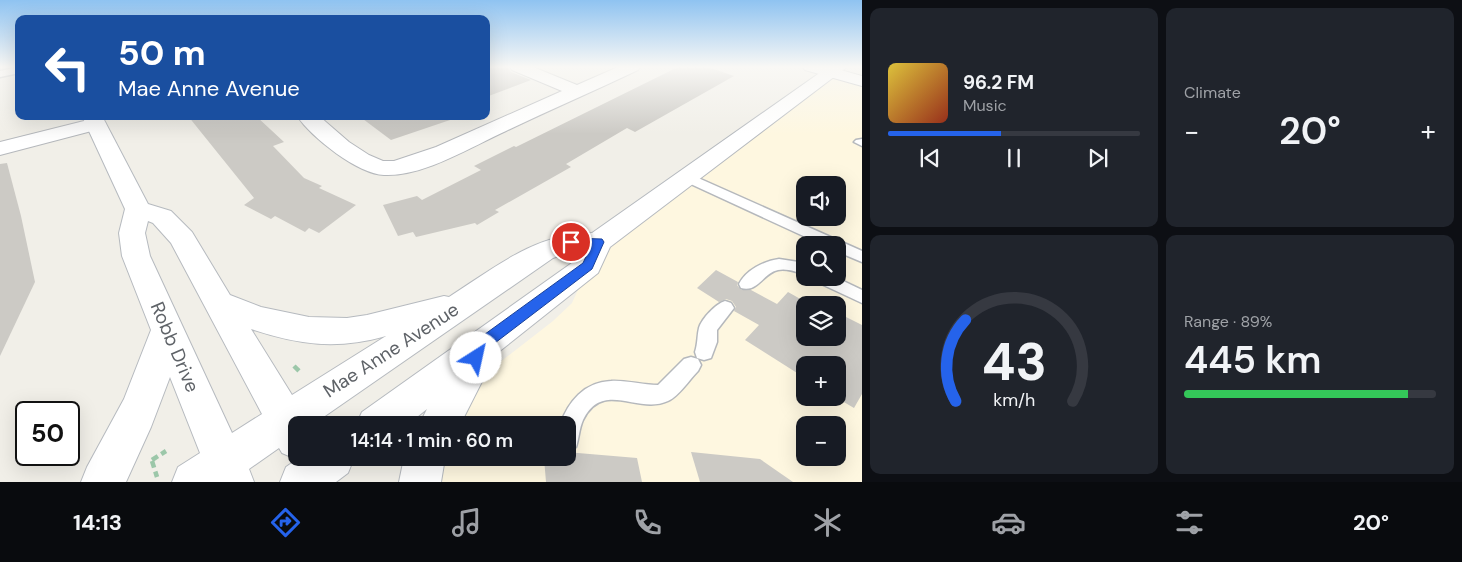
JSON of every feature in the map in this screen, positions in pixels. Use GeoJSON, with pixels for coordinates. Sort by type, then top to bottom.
{"type":"FeatureCollection","features":[{"type":"Feature","properties":{"kind":"main road"},"geometry":{"type":"LineString","coordinates":[[312,120],[369,164],[383,168],[401,166],[442,151],[580,89]]}},
{"type":"Feature","properties":{"kind":"main road"},"geometry":{"type":"LineString","coordinates":[[388,416],[588,266],[598,242],[808,89]]}},
{"type":"Feature","properties":{"kind":"main road"},"geometry":{"type":"LineString","coordinates":[[0,149],[94,120],[138,209],[162,217],[176,230],[288,423]]}},
{"type":"Feature","properties":{"kind":"main road","name":"Robb Drive"},"geometry":{"type":"LineString","coordinates":[[138,209],[132,234],[136,256],[168,330],[202,475]]}},
{"type":"Feature","properties":{"kind":"main road","name":"Mae Anne Avenue"},"geometry":{"type":"LineString","coordinates":[[349,416],[460,304],[543,250],[571,242],[598,242]]}},
{"type":"Feature","properties":{"kind":"main road"},"geometry":{"type":"LineString","coordinates":[[219,303],[276,326],[317,332],[366,328],[460,304]]}},
{"type":"Feature","properties":{"kind":"main road"},"geometry":{"type":"LineString","coordinates":[[102,482],[119,454],[155,371],[168,330]]}},
{"type":"Feature","properties":{"kind":"main road"},"geometry":{"type":"LineString","coordinates":[[444,416],[486,342]]}},
{"type":"Feature","properties":{"kind":"main road","name":"Mae Anne Avenue"},"geometry":{"type":"LineString","coordinates":[[202,475],[288,461]]}},
{"type":"Feature","properties":{"kind":"main road"},"geometry":{"type":"LineString","coordinates":[[420,482],[424,466]]}},
{"type":"Feature","properties":{"kind":"lane"},"geometry":{"type":"LineString","coordinates":[[687,177],[817,236]]}},
{"type":"Feature","properties":{"kind":"lane"},"geometry":{"type":"LineString","coordinates":[[846,249],[862,257]]}},
{"type":"Feature","properties":{"kind":"lane"},"geometry":{"type":"LineString","coordinates":[[746,284],[769,266],[788,263],[796,266]]}},
{"type":"Feature","properties":{"kind":"lane"},"geometry":{"type":"LineString","coordinates":[[839,286],[862,297]]}},
{"type":"Feature","properties":{"kind":"lane"},"geometry":{"type":"LineString","coordinates":[[573,416],[584,402],[598,393],[609,390],[654,395],[663,394],[698,358],[708,342],[708,328],[725,308]]}},
{"type":"Feature","properties":{"kind":"path"},"geometry":{"type":"LineString","coordinates":[[152,461],[202,475]]}},
{"type":"Feature","properties":{"kind":"shaded area"},"geometry":{"type":"Polygon","coordinates":[[[812,89],[862,89],[862,482],[422,482],[426,466],[576,466],[576,416],[448,416],[473,383],[553,321],[572,303],[598,254],[812,89]]]}},
{"type":"Feature","properties":{"kind":"building"},"geometry":{"type":"Polygon","coordinates":[[[490,89],[506,89],[490,95],[490,89]]]}},
{"type":"Feature","properties":{"kind":"building"},"geometry":{"type":"Polygon","coordinates":[[[632,89],[710,89],[635,132],[627,128],[566,164],[571,167],[495,210],[499,212],[477,225],[475,223],[416,237],[413,232],[398,236],[383,205],[417,196],[422,200],[481,170],[474,166],[514,146],[516,147],[632,89]]]}},
{"type":"Feature","properties":{"kind":"building"},"geometry":{"type":"Polygon","coordinates":[[[191,120],[260,120],[284,142],[273,146],[304,178],[322,186],[319,188],[356,205],[319,233],[309,228],[305,232],[275,216],[271,219],[244,205],[254,198],[191,120]]]}},
{"type":"Feature","properties":{"kind":"building"},"geometry":{"type":"Polygon","coordinates":[[[364,120],[450,120],[391,140],[364,120]]]}},
{"type":"Feature","properties":{"kind":"building"},"geometry":{"type":"Polygon","coordinates":[[[7,163],[35,282],[0,356],[0,164],[7,163]]]}},
{"type":"Feature","properties":{"kind":"building"},"geometry":{"type":"Polygon","coordinates":[[[716,270],[738,282],[737,285],[741,290],[751,290],[777,304],[788,292],[796,297],[796,346],[846,346],[846,317],[862,325],[862,394],[854,408],[846,403],[846,356],[796,356],[796,372],[745,340],[759,325],[734,311],[736,307],[732,301],[726,299],[719,302],[697,288],[716,270]]]}},
{"type":"Feature","properties":{"kind":"building"},"geometry":{"type":"Polygon","coordinates":[[[691,452],[760,459],[793,482],[700,482],[691,452]]]}},
{"type":"Feature","properties":{"kind":"building"},"geometry":{"type":"Polygon","coordinates":[[[576,453],[637,458],[642,482],[546,482],[545,466],[576,466],[576,453]]]}},
{"type":"Feature","properties":{"kind":"route"},"geometry":{"type":"LineString","coordinates":[[476,358],[486,342],[588,266],[598,242],[571,242]]}}]}
